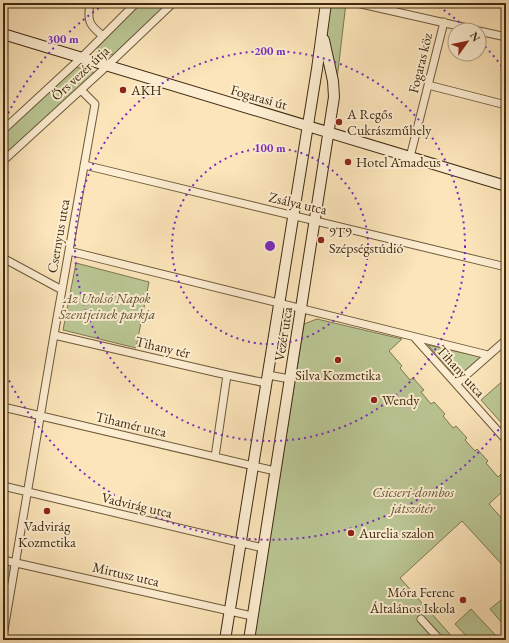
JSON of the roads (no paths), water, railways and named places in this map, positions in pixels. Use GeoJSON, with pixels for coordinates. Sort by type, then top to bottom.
{"type":"FeatureCollection","features":[{"type":"Feature","properties":{"kind":"street"},"geometry":{"type":"LineString","coordinates":[[90,3],[88,17],[93,28],[103,36]]}},
{"type":"Feature","properties":{"kind":"street","name":"Örs vezér útja"},"geometry":{"type":"LineString","coordinates":[[3,130],[81,58],[136,3]]}},
{"type":"Feature","properties":{"kind":"street","name":"Örs vezér útja"},"geometry":{"type":"LineString","coordinates":[[3,161],[107,66],[173,3]]}},
{"type":"Feature","properties":{"kind":"street","name":"Vezér utca"},"geometry":{"type":"LineString","coordinates":[[226,640],[267,379],[275,303],[293,215],[317,69],[326,3]]}},
{"type":"Feature","properties":{"kind":"street"},"geometry":{"type":"LineString","coordinates":[[357,3],[447,23]]}},
{"type":"Feature","properties":{"kind":"street","name":"Fogaras köz"},"geometry":{"type":"LineString","coordinates":[[410,157],[444,22]]}},
{"type":"Feature","properties":{"kind":"street","name":"Vezér utca"},"geometry":{"type":"LineString","coordinates":[[249,640],[334,97],[333,81],[322,32]]}},
{"type":"Feature","properties":{"kind":"street"},"geometry":{"type":"LineString","coordinates":[[487,32],[506,37]]}},
{"type":"Feature","properties":{"kind":"street","name":"Fogarasi út"},"geometry":{"type":"LineString","coordinates":[[3,34],[506,186]]}},
{"type":"Feature","properties":{"kind":"street"},"geometry":{"type":"LineString","coordinates":[[317,69],[325,65],[330,68]]}},
{"type":"Feature","properties":{"kind":"street"},"geometry":{"type":"LineString","coordinates":[[428,85],[506,105]]}},
{"type":"Feature","properties":{"kind":"street","name":"Csernyus utca"},"geometry":{"type":"LineString","coordinates":[[3,636],[95,104],[81,90]]}},
{"type":"Feature","properties":{"kind":"street"},"geometry":{"type":"LineString","coordinates":[[307,126],[318,132],[322,137],[326,151]]}},
{"type":"Feature","properties":{"kind":"street","name":"Zsálya utca"},"geometry":{"type":"LineString","coordinates":[[84,165],[506,267]]}},
{"type":"Feature","properties":{"kind":"street"},"geometry":{"type":"LineString","coordinates":[[69,251],[275,303]]}},
{"type":"Feature","properties":{"kind":"street"},"geometry":{"type":"LineString","coordinates":[[3,258],[62,290]]}},
{"type":"Feature","properties":{"kind":"street","name":"Tihany utca"},"geometry":{"type":"LineString","coordinates":[[275,303],[488,355]]}},
{"type":"Feature","properties":{"kind":"street","name":"Tihany tér"},"geometry":{"type":"LineString","coordinates":[[54,335],[227,375],[267,379],[290,379]]}},
{"type":"Feature","properties":{"kind":"street","name":"Tihany utca"},"geometry":{"type":"LineString","coordinates":[[414,337],[506,440]]}},
{"type":"Feature","properties":{"kind":"street"},"geometry":{"type":"LineString","coordinates":[[456,384],[506,340]]}},
{"type":"Feature","properties":{"kind":"street"},"geometry":{"type":"LineString","coordinates":[[215,457],[227,375]]}},
{"type":"Feature","properties":{"kind":"street","name":"Tihamér utca"},"geometry":{"type":"LineString","coordinates":[[3,407],[275,471]]}},
{"type":"Feature","properties":{"kind":"street","name":"Vadvirág utca"},"geometry":{"type":"LineString","coordinates":[[3,486],[263,548]]}},
{"type":"Feature","properties":{"kind":"street","name":"Mirtusz utca"},"geometry":{"type":"LineString","coordinates":[[3,560],[252,616]]}},
{"type":"Feature","properties":{"kind":"street"},"geometry":{"type":"LineString","coordinates":[[421,619],[440,640]]}},
{"type":"Feature","properties":{"kind":"place","name":"AKH"},"geometry":{"type":"Point","coordinates":[123,90]}},
{"type":"Feature","properties":{"kind":"place","name":"A Regős Cukrászműhely"},"geometry":{"type":"Point","coordinates":[339,122]}},
{"type":"Feature","properties":{"kind":"place","name":"Hotel Amadeus"},"geometry":{"type":"Point","coordinates":[348,162]}},
{"type":"Feature","properties":{"kind":"place","name":"9T9 Szépségstúdió"},"geometry":{"type":"Point","coordinates":[321,240]}},
{"type":"Feature","properties":{"kind":"place","name":"Silva Kozmetika"},"geometry":{"type":"Point","coordinates":[338,360]}},
{"type":"Feature","properties":{"kind":"place","name":"Wendy"},"geometry":{"type":"Point","coordinates":[374,400]}},
{"type":"Feature","properties":{"kind":"place","name":"Vadvirág Kozmetika"},"geometry":{"type":"Point","coordinates":[47,511]}},
{"type":"Feature","properties":{"kind":"place","name":"Aurelia szalon"},"geometry":{"type":"Point","coordinates":[351,533]}},
{"type":"Feature","properties":{"kind":"place","name":"Móra Ferenc Általános Iskola"},"geometry":{"type":"Point","coordinates":[463,600]}},
{"type":"Feature","properties":{"kind":"park label","name":"Az Utolsó Napok Szentjeinek parkja"},"geometry":{"type":"Point","coordinates":[107,306]}},
{"type":"Feature","properties":{"kind":"park label","name":"Csicseri-dombos játszótér"},"geometry":{"type":"Point","coordinates":[413,500]}}]}
